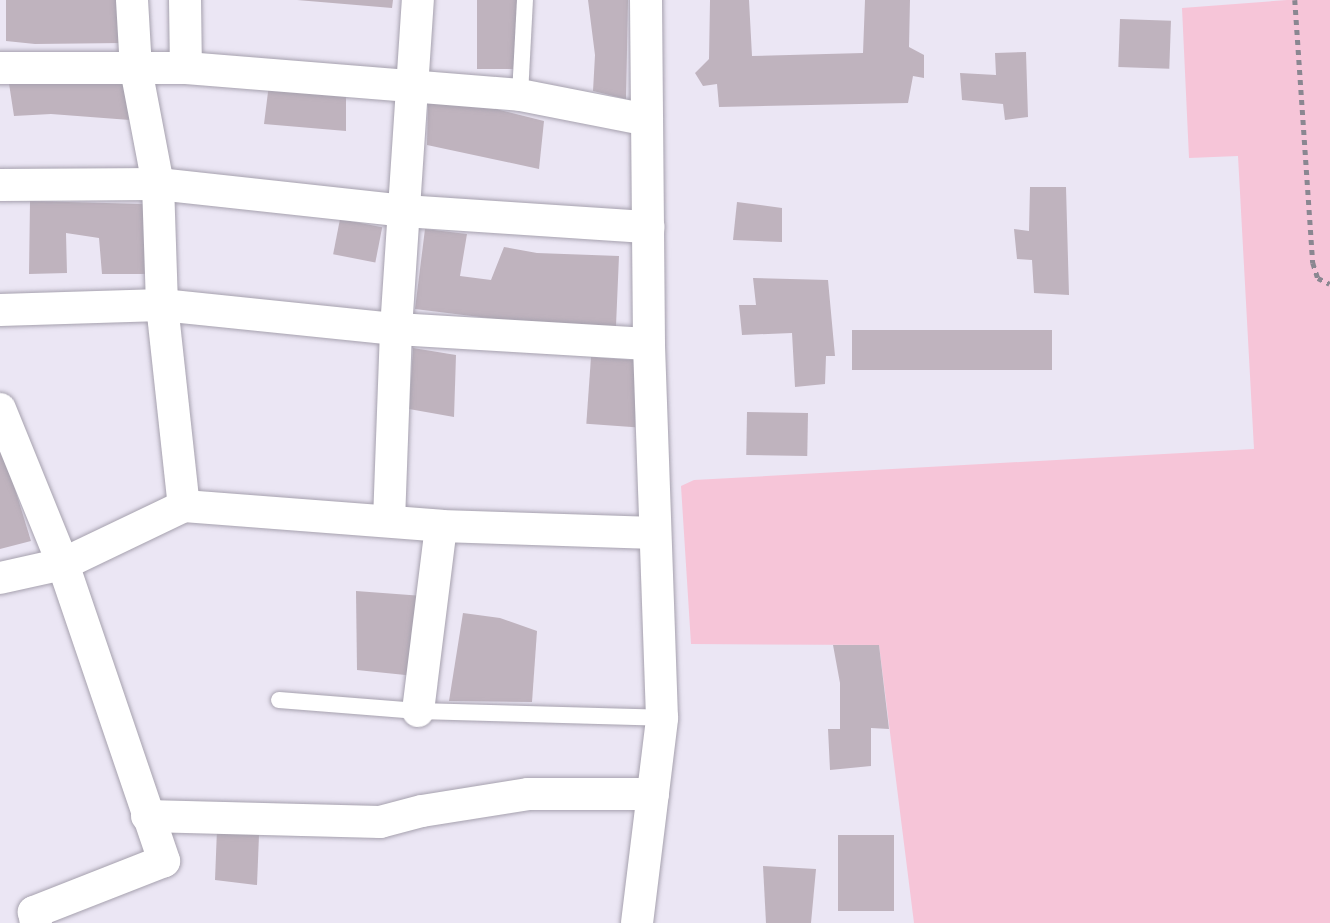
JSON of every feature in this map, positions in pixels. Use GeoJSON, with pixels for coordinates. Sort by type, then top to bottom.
{"type":"FeatureCollection","features":[{"type":"Feature","properties":{"kind":"street"},"geometry":{"type":"LineString","coordinates":[[132,0],[136,69],[158,184],[162,305],[184,506]]}},
{"type":"Feature","properties":{"kind":"street"},"geometry":{"type":"LineString","coordinates":[[185,0],[186,68]]}},
{"type":"Feature","properties":{"kind":"street"},"geometry":{"type":"LineString","coordinates":[[389,521],[396,328],[418,0]]}},
{"type":"Feature","properties":{"kind":"street"},"geometry":{"type":"LineString","coordinates":[[637,923],[662,718],[649,344],[646,0]]}},
{"type":"Feature","properties":{"kind":"street"},"geometry":{"type":"LineString","coordinates":[[0,68],[186,68],[520,95],[647,120]]}},
{"type":"Feature","properties":{"kind":"street"},"geometry":{"type":"LineString","coordinates":[[0,185],[158,184],[405,211],[648,227]]}},
{"type":"Feature","properties":{"kind":"street"},"geometry":{"type":"LineString","coordinates":[[0,310],[162,305],[396,328],[649,344]]}},
{"type":"Feature","properties":{"kind":"street"},"geometry":{"type":"LineString","coordinates":[[0,409],[63,564],[146,816],[164,861],[34,912],[36,923]]}},
{"type":"Feature","properties":{"kind":"street"},"geometry":{"type":"LineString","coordinates":[[0,578],[63,564],[184,506],[441,526],[656,533]]}},
{"type":"Feature","properties":{"kind":"street"},"geometry":{"type":"LineString","coordinates":[[418,711],[441,526]]}},
{"type":"Feature","properties":{"kind":"street"},"geometry":{"type":"LineString","coordinates":[[146,816],[380,822],[422,811],[528,794],[653,794]]}},
{"type":"Feature","properties":{"kind":"lane"},"geometry":{"type":"LineString","coordinates":[[520,95],[525,0]]}},
{"type":"Feature","properties":{"kind":"lane"},"geometry":{"type":"LineString","coordinates":[[279,700],[418,711],[662,718]]}},
{"type":"Feature","properties":{"kind":"path"},"geometry":{"type":"LineString","coordinates":[[1295,0],[1313,263],[1318,278],[1330,284]]}},
{"type":"Feature","properties":{"kind":"shaded area"},"geometry":{"type":"Polygon","coordinates":[[[1287,0],[1330,0],[1330,923],[914,923],[879,645],[691,644],[681,486],[694,480],[1254,449],[1238,156],[1189,158],[1182,8],[1287,0]]]}},
{"type":"Feature","properties":{"kind":"building"},"geometry":{"type":"Polygon","coordinates":[[[6,0],[125,0],[122,43],[35,44],[6,41],[6,0]]]}},
{"type":"Feature","properties":{"kind":"building"},"geometry":{"type":"Polygon","coordinates":[[[297,0],[393,0],[392,8],[297,0]]]}},
{"type":"Feature","properties":{"kind":"building"},"geometry":{"type":"Polygon","coordinates":[[[477,0],[520,0],[520,69],[477,69],[477,0]]]}},
{"type":"Feature","properties":{"kind":"building"},"geometry":{"type":"Polygon","coordinates":[[[588,0],[628,0],[626,99],[593,91],[595,55],[588,0]]]}},
{"type":"Feature","properties":{"kind":"building"},"geometry":{"type":"Polygon","coordinates":[[[710,0],[749,0],[752,56],[863,53],[865,0],[910,0],[909,47],[924,55],[924,78],[913,76],[908,103],[719,107],[717,84],[703,86],[695,73],[709,59],[710,0]]]}},
{"type":"Feature","properties":{"kind":"building"},"geometry":{"type":"Polygon","coordinates":[[[1120,19],[1171,21],[1169,69],[1118,67],[1120,19]]]}},
{"type":"Feature","properties":{"kind":"building"},"geometry":{"type":"Polygon","coordinates":[[[1026,52],[1028,117],[1005,120],[1003,104],[962,100],[960,73],[996,75],[995,53],[1026,52]]]}},
{"type":"Feature","properties":{"kind":"building"},"geometry":{"type":"Polygon","coordinates":[[[8,77],[131,81],[130,120],[51,114],[14,116],[8,77]]]}},
{"type":"Feature","properties":{"kind":"building"},"geometry":{"type":"Polygon","coordinates":[[[269,84],[346,96],[346,131],[264,124],[269,84]]]}},
{"type":"Feature","properties":{"kind":"building"},"geometry":{"type":"Polygon","coordinates":[[[428,102],[471,103],[544,121],[539,169],[427,145],[428,102]]]}},
{"type":"Feature","properties":{"kind":"building"},"geometry":{"type":"Polygon","coordinates":[[[1030,187],[1066,187],[1069,295],[1034,293],[1032,260],[1017,259],[1014,229],[1029,231],[1030,187]]]}},
{"type":"Feature","properties":{"kind":"building"},"geometry":{"type":"Polygon","coordinates":[[[30,201],[144,204],[146,274],[102,274],[99,238],[66,233],[67,273],[29,274],[30,201]]]}},
{"type":"Feature","properties":{"kind":"building"},"geometry":{"type":"Polygon","coordinates":[[[737,202],[782,208],[782,242],[733,240],[737,202]]]}},
{"type":"Feature","properties":{"kind":"building"},"geometry":{"type":"Polygon","coordinates":[[[340,219],[382,227],[375,263],[333,254],[340,219]]]}},
{"type":"Feature","properties":{"kind":"building"},"geometry":{"type":"Polygon","coordinates":[[[425,229],[467,234],[460,276],[491,280],[504,247],[537,253],[619,256],[616,326],[528,323],[415,309],[425,229]]]}},
{"type":"Feature","properties":{"kind":"building"},"geometry":{"type":"Polygon","coordinates":[[[753,278],[828,280],[835,356],[826,356],[825,384],[795,387],[792,333],[742,335],[739,305],[756,305],[753,278]]]}},
{"type":"Feature","properties":{"kind":"building"},"geometry":{"type":"Polygon","coordinates":[[[852,330],[1052,330],[1052,370],[852,370],[852,330]]]}},
{"type":"Feature","properties":{"kind":"building"},"geometry":{"type":"Polygon","coordinates":[[[413,348],[456,355],[454,417],[409,409],[413,348]]]}},
{"type":"Feature","properties":{"kind":"building"},"geometry":{"type":"Polygon","coordinates":[[[591,357],[640,360],[635,427],[586,424],[591,357]]]}},
{"type":"Feature","properties":{"kind":"building"},"geometry":{"type":"Polygon","coordinates":[[[747,412],[808,413],[807,456],[746,455],[747,412]]]}},
{"type":"Feature","properties":{"kind":"building"},"geometry":{"type":"Polygon","coordinates":[[[0,450],[3,450],[31,541],[0,549],[0,450]]]}},
{"type":"Feature","properties":{"kind":"building"},"geometry":{"type":"Polygon","coordinates":[[[356,591],[423,596],[415,676],[357,670],[356,591]]]}},
{"type":"Feature","properties":{"kind":"building"},"geometry":{"type":"Polygon","coordinates":[[[463,613],[500,618],[537,631],[532,702],[449,701],[463,613]]]}},
{"type":"Feature","properties":{"kind":"building"},"geometry":{"type":"Polygon","coordinates":[[[833,645],[879,645],[889,729],[871,728],[871,766],[830,770],[828,729],[840,729],[840,683],[833,645]]]}},
{"type":"Feature","properties":{"kind":"building"},"geometry":{"type":"Polygon","coordinates":[[[217,829],[259,835],[257,885],[215,880],[217,829]]]}},
{"type":"Feature","properties":{"kind":"building"},"geometry":{"type":"Polygon","coordinates":[[[838,835],[894,835],[894,911],[838,911],[838,835]]]}},
{"type":"Feature","properties":{"kind":"building"},"geometry":{"type":"Polygon","coordinates":[[[763,866],[816,869],[811,923],[766,923],[763,866]]]}}]}
